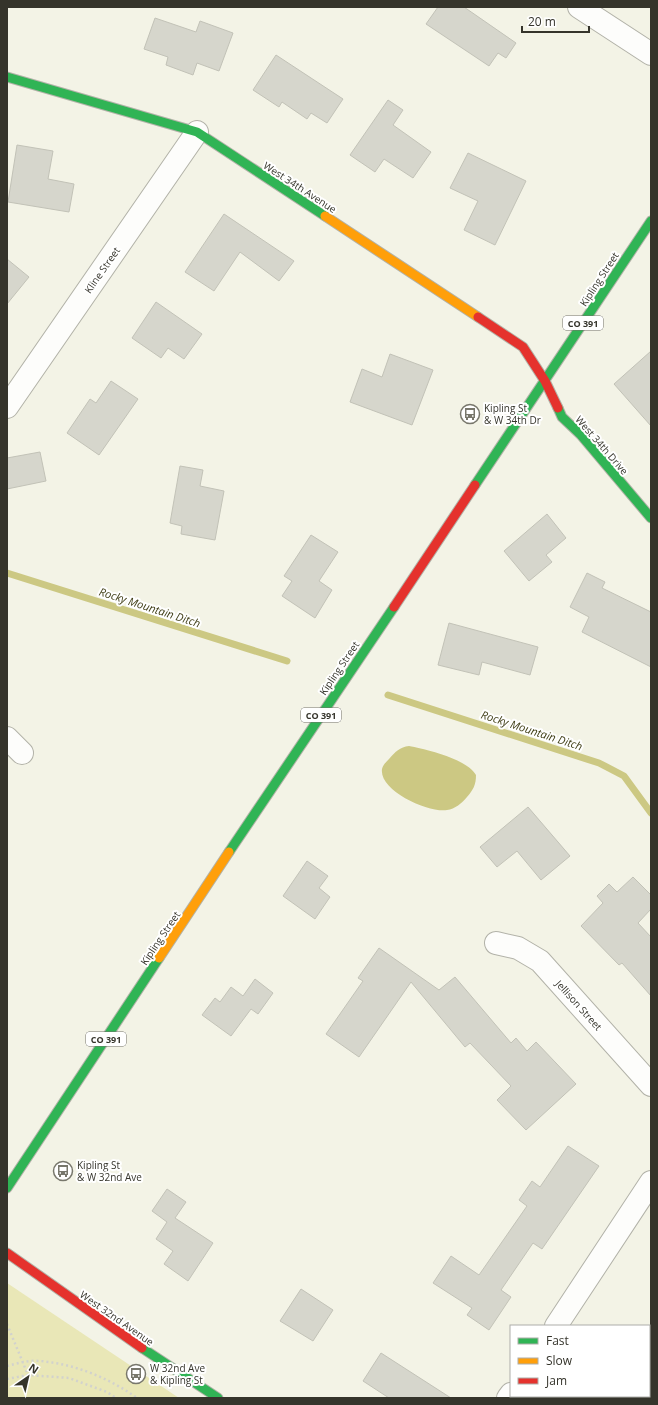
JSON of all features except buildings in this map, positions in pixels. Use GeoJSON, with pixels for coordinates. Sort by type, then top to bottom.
{"type":"FeatureCollection","features":[{"type":"Feature","properties":{"kind":"main road","name":"West 34th Avenue"},"geometry":{"type":"LineString","coordinates":[[7,77],[196,132],[523,347],[545,381]]}},
{"type":"Feature","properties":{"kind":"main road","name":"Kipling Street"},"geometry":{"type":"LineString","coordinates":[[7,1188],[651,220]]}},
{"type":"Feature","properties":{"kind":"main road","name":"West 34th Drive"},"geometry":{"type":"LineString","coordinates":[[545,381],[562,417],[581,435],[651,518]]}},
{"type":"Feature","properties":{"kind":"main road","name":"West 32nd Avenue"},"geometry":{"type":"LineString","coordinates":[[7,1253],[125,1337],[218,1398]]}},
{"type":"Feature","properties":{"kind":"street"},"geometry":{"type":"LineString","coordinates":[[579,7],[651,54]]}},
{"type":"Feature","properties":{"kind":"street","name":"Kline Street"},"geometry":{"type":"LineString","coordinates":[[7,407],[196,132]]}},
{"type":"Feature","properties":{"kind":"street"},"geometry":{"type":"LineString","coordinates":[[7,738],[22,753]]}},
{"type":"Feature","properties":{"kind":"street","name":"Jellison Street"},"geometry":{"type":"LineString","coordinates":[[496,943],[518,948],[540,961],[651,1085]]}},
{"type":"Feature","properties":{"kind":"street"},"geometry":{"type":"LineString","coordinates":[[557,1325],[651,1182]]}},
{"type":"Feature","properties":{"kind":"path"},"geometry":{"type":"LineString","coordinates":[[7,1324],[28,1374]]}},
{"type":"Feature","properties":{"kind":"path"},"geometry":{"type":"LineString","coordinates":[[7,1366],[23,1362],[39,1361],[79,1368],[108,1380],[137,1398]]}},
{"type":"Feature","properties":{"kind":"path"},"geometry":{"type":"LineString","coordinates":[[7,1379],[28,1374],[69,1378],[107,1392],[116,1398]]}},
{"type":"Feature","properties":{"kind":"shaded area"},"geometry":{"type":"Polygon","coordinates":[[[409,746],[446,756],[464,764],[471,769],[476,775],[476,779],[475,785],[471,792],[456,807],[447,810],[439,810],[418,804],[397,792],[388,785],[383,777],[382,769],[391,756],[398,750],[409,746]]]}},
{"type":"Feature","properties":{"kind":"shaded area"},"geometry":{"type":"Polygon","coordinates":[[[7,1283],[179,1398],[7,1398],[7,1283]]]}},
{"type":"Feature","properties":{"kind":"waterway","name":"Rocky Mountain Ditch"},"geometry":{"type":"LineString","coordinates":[[7,573],[287,661]]}},
{"type":"Feature","properties":{"kind":"waterway","name":"Rocky Mountain Ditch"},"geometry":{"type":"LineString","coordinates":[[388,695],[599,763],[624,776],[651,813]]}},
{"type":"Feature","properties":{"kind":"traffic: fast"},"geometry":{"type":"LineString","coordinates":[[7,77],[197,132],[325,216]]}},
{"type":"Feature","properties":{"kind":"traffic: fast"},"geometry":{"type":"LineString","coordinates":[[475,485],[651,221]]}},
{"type":"Feature","properties":{"kind":"traffic: fast"},"geometry":{"type":"LineString","coordinates":[[558,408],[562,417],[581,435],[651,518]]}},
{"type":"Feature","properties":{"kind":"traffic: fast"},"geometry":{"type":"LineString","coordinates":[[229,852],[394,607]]}},
{"type":"Feature","properties":{"kind":"traffic: fast"},"geometry":{"type":"LineString","coordinates":[[7,1188],[159,958]]}},
{"type":"Feature","properties":{"kind":"traffic: fast"},"geometry":{"type":"LineString","coordinates":[[142,1348],[218,1398]]}},
{"type":"Feature","properties":{"kind":"traffic: slow"},"geometry":{"type":"LineString","coordinates":[[325,216],[478,317]]}},
{"type":"Feature","properties":{"kind":"traffic: slow"},"geometry":{"type":"LineString","coordinates":[[159,958],[229,852]]}},
{"type":"Feature","properties":{"kind":"traffic: jam"},"geometry":{"type":"LineString","coordinates":[[478,317],[523,347],[545,381],[558,408]]}},
{"type":"Feature","properties":{"kind":"traffic: jam"},"geometry":{"type":"LineString","coordinates":[[394,607],[475,485]]}},
{"type":"Feature","properties":{"kind":"traffic: jam"},"geometry":{"type":"LineString","coordinates":[[7,1253],[142,1348]]}},
{"type":"Feature","properties":{"kind":"place","name":"Kipling St & W 34th Dr"},"geometry":{"type":"Point","coordinates":[470,414]}},
{"type":"Feature","properties":{"kind":"place","name":"Kipling St & W 32nd Ave"},"geometry":{"type":"Point","coordinates":[63,1171]}},
{"type":"Feature","properties":{"kind":"place","name":"W 32nd Ave & Kipling St"},"geometry":{"type":"Point","coordinates":[136,1374]}}]}
